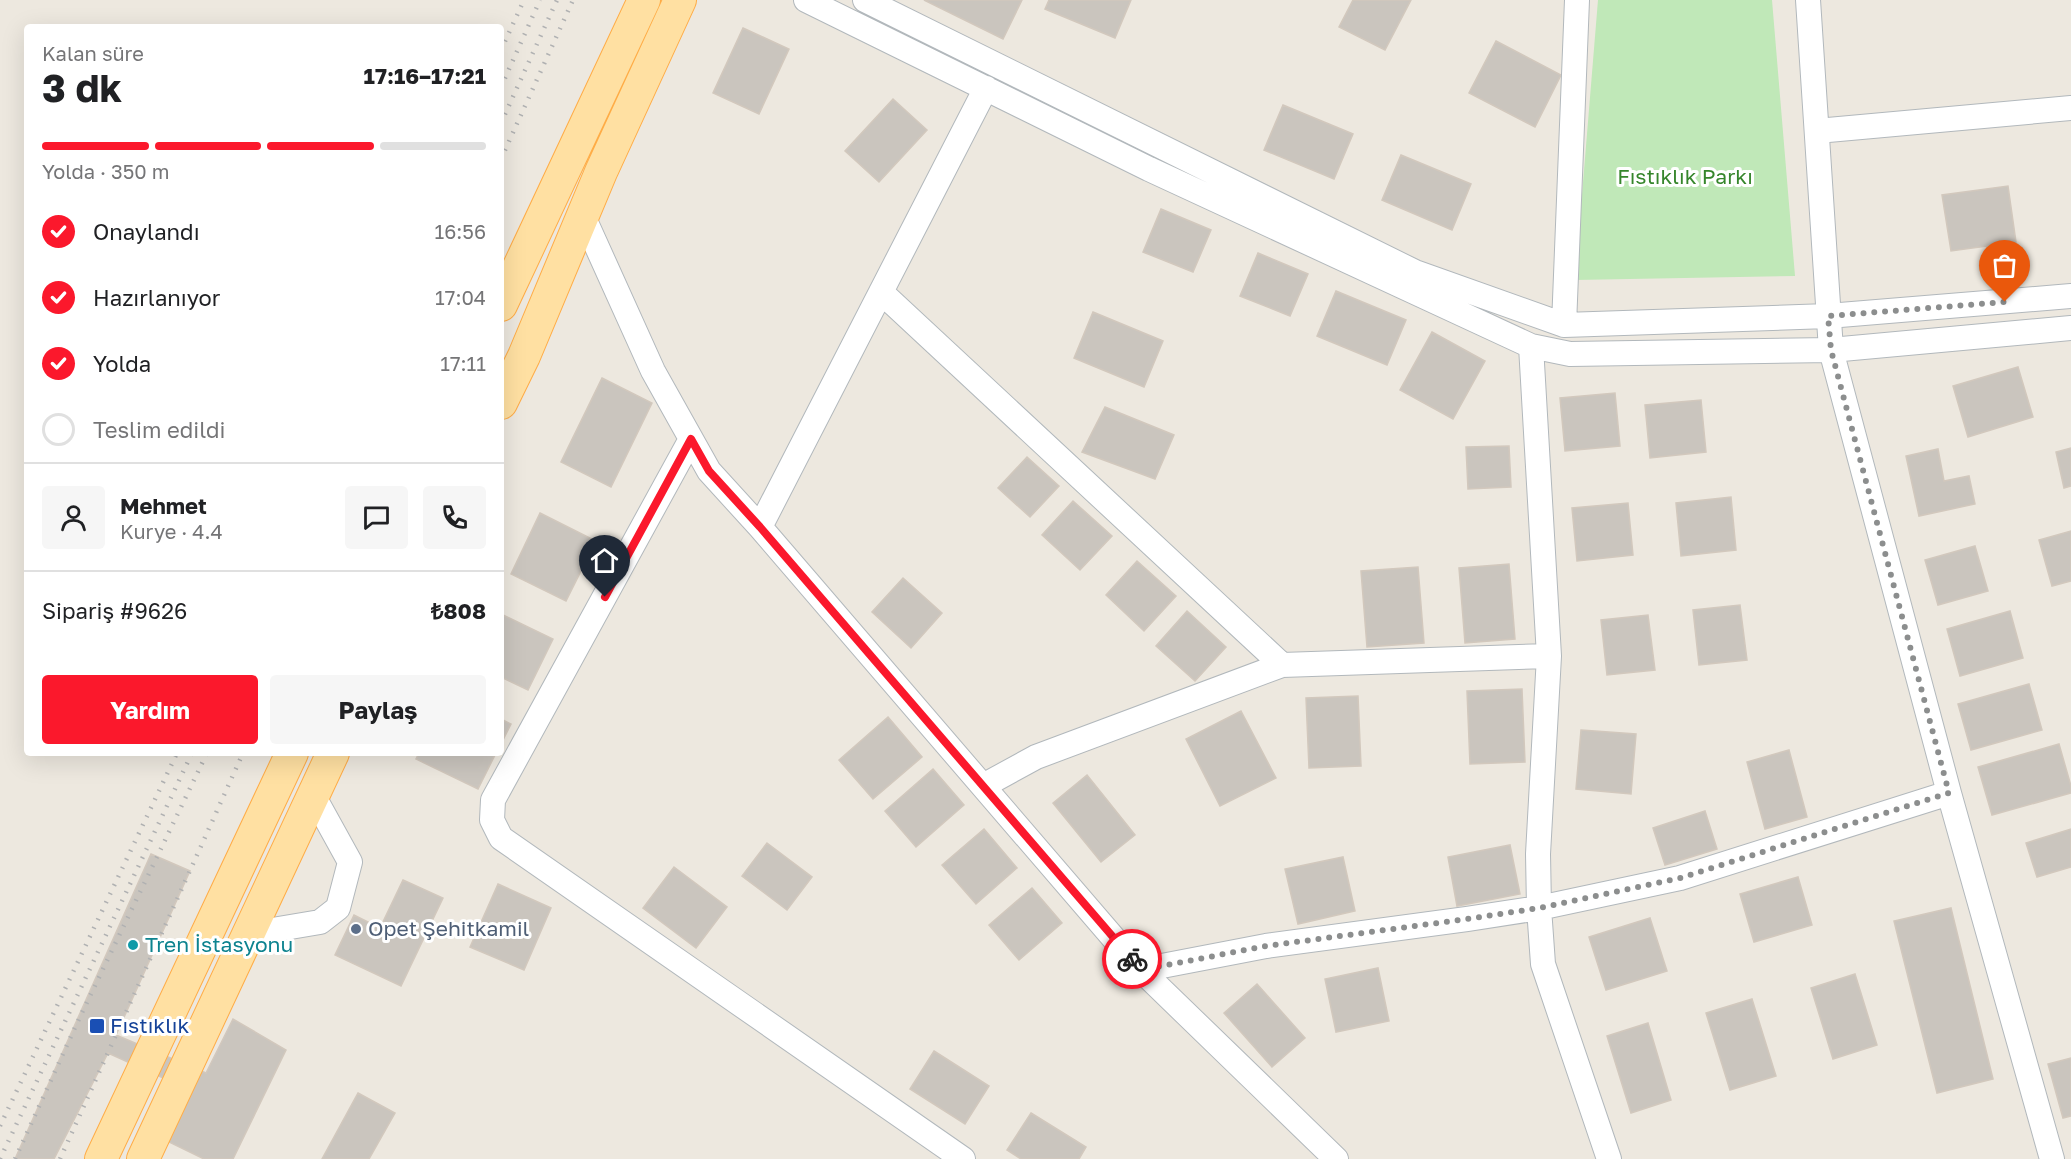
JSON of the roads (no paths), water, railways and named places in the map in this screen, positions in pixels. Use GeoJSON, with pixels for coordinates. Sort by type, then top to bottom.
{"type":"FeatureCollection","features":[{"type":"Feature","properties":{"kind":"main road"},"geometry":{"type":"LineString","coordinates":[[504,299],[644,0]]}},
{"type":"Feature","properties":{"kind":"main road"},"geometry":{"type":"LineString","coordinates":[[504,397],[680,0]]}},
{"type":"Feature","properties":{"kind":"main road"},"geometry":{"type":"LineString","coordinates":[[101,1159],[291,756]]}},
{"type":"Feature","properties":{"kind":"main road"},"geometry":{"type":"LineString","coordinates":[[143,1159],[332,756]]}},
{"type":"Feature","properties":{"kind":"street"},"geometry":{"type":"LineString","coordinates":[[806,0],[1149,169],[1531,346],[1570,354],[1831,350],[2071,328]]}},
{"type":"Feature","properties":{"kind":"street"},"geometry":{"type":"LineString","coordinates":[[864,0],[891,6],[1415,272],[1564,324],[1828,316],[2071,296]]}},
{"type":"Feature","properties":{"kind":"street"},"geometry":{"type":"LineString","coordinates":[[1564,324],[1578,0]]}},
{"type":"Feature","properties":{"kind":"street"},"geometry":{"type":"LineString","coordinates":[[1808,0],[1831,350],[1949,793],[2052,1159]]}},
{"type":"Feature","properties":{"kind":"street"},"geometry":{"type":"LineString","coordinates":[[760,527],[986,88]]}},
{"type":"Feature","properties":{"kind":"street"},"geometry":{"type":"LineString","coordinates":[[1817,131],[2071,108]]}},
{"type":"Feature","properties":{"kind":"street"},"geometry":{"type":"LineString","coordinates":[[583,216],[653,370],[709,471],[760,527],[1141,970],[1336,1159]]}},
{"type":"Feature","properties":{"kind":"street"},"geometry":{"type":"LineString","coordinates":[[881,292],[1282,665]]}},
{"type":"Feature","properties":{"kind":"street"},"geometry":{"type":"LineString","coordinates":[[1531,346],[1549,656],[1538,854],[1543,964],[1608,1159]]}},
{"type":"Feature","properties":{"kind":"street"},"geometry":{"type":"LineString","coordinates":[[691,439],[493,800],[492,820],[501,838],[510,845],[963,1159]]}},
{"type":"Feature","properties":{"kind":"street"},"geometry":{"type":"LineString","coordinates":[[983,786],[1036,758],[1282,665],[1549,656]]}},
{"type":"Feature","properties":{"kind":"street"},"geometry":{"type":"LineString","coordinates":[[1141,970],[1266,946],[1539,908],[1680,878],[1949,793]]}},
{"type":"Feature","properties":{"kind":"street"},"geometry":{"type":"LineString","coordinates":[[249,933],[320,922],[338,908],[350,862],[313,795]]}},
{"type":"Feature","properties":{"kind":"railway"},"geometry":{"type":"LineString","coordinates":[[504,43],[524,0]]}},
{"type":"Feature","properties":{"kind":"railway"},"geometry":{"type":"LineString","coordinates":[[504,80],[540,0]]}},
{"type":"Feature","properties":{"kind":"railway"},"geometry":{"type":"LineString","coordinates":[[504,116],[557,0]]}},
{"type":"Feature","properties":{"kind":"railway"},"geometry":{"type":"LineString","coordinates":[[504,152],[573,0]]}},
{"type":"Feature","properties":{"kind":"railway"},"geometry":{"type":"LineString","coordinates":[[0,1126],[176,756]]}},
{"type":"Feature","properties":{"kind":"railway"},"geometry":{"type":"LineString","coordinates":[[0,1159],[191,756]]}},
{"type":"Feature","properties":{"kind":"railway"},"geometry":{"type":"LineString","coordinates":[[15,1159],[78,1021],[206,756]]}},
{"type":"Feature","properties":{"kind":"railway"},"geometry":{"type":"LineString","coordinates":[[60,1159],[242,756]]}},
{"type":"Feature","properties":{"kind":"place","name":"Opet Şehitkamil"},"geometry":{"type":"Point","coordinates":[356,929]}},
{"type":"Feature","properties":{"kind":"place","name":"Tren İstasyonu"},"geometry":{"type":"Point","coordinates":[133,945]}},
{"type":"Feature","properties":{"kind":"place","name":"Fıstıklık"},"geometry":{"type":"Point","coordinates":[97,1026]}},
{"type":"Feature","properties":{"kind":"park label","name":"Fıstıklık Parkı"},"geometry":{"type":"Point","coordinates":[1685,177]}}]}
